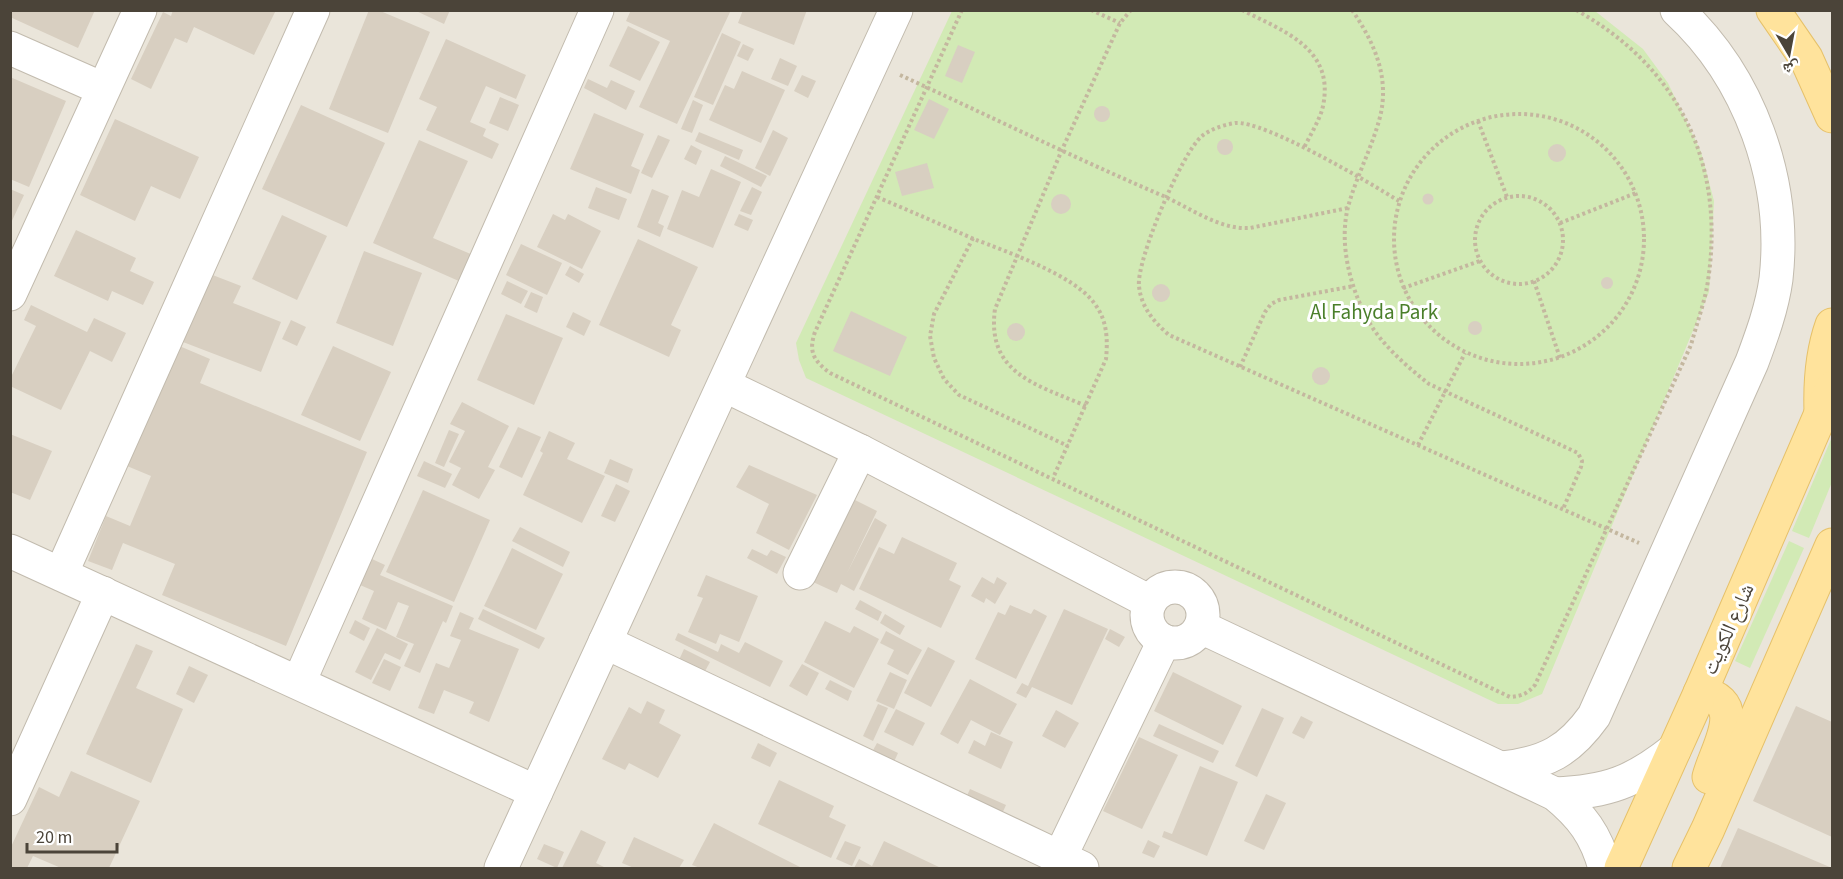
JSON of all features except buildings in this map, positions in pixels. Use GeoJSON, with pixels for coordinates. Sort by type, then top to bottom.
{"type":"FeatureCollection","features":[{"type":"Feature","properties":{"kind":"main road"},"geometry":{"type":"LineString","coordinates":[[1773,10],[1806,58],[1833,116]]}},
{"type":"Feature","properties":{"kind":"main road"},"geometry":{"type":"LineString","coordinates":[[1827,402],[1820,380],[1833,325]]}},
{"type":"Feature","properties":{"kind":"main road","name":"شارع الكويت"},"geometry":{"type":"LineString","coordinates":[[1621,868],[1827,402]]}},
{"type":"Feature","properties":{"kind":"main road"},"geometry":{"type":"LineString","coordinates":[[1689,868],[1833,545]]}},
{"type":"Feature","properties":{"kind":"main road"},"geometry":{"type":"LineString","coordinates":[[1700,693],[1717,700],[1724,707],[1727,717],[1727,727],[1708,785],[1705,811],[1708,829]]}},
{"type":"Feature","properties":{"kind":"street"},"geometry":{"type":"LineString","coordinates":[[10,294],[140,10]]}},
{"type":"Feature","properties":{"kind":"street"},"geometry":{"type":"LineString","coordinates":[[61,574],[313,10]]}},
{"type":"Feature","properties":{"kind":"street"},"geometry":{"type":"LineString","coordinates":[[299,682],[597,10]]}},
{"type":"Feature","properties":{"kind":"street"},"geometry":{"type":"LineString","coordinates":[[501,868],[896,10]]}},
{"type":"Feature","properties":{"kind":"street"},"geometry":{"type":"LineString","coordinates":[[1503,768],[1525,766],[1546,759],[1565,748],[1582,734],[1594,716],[1667,556],[1763,334],[1771,305],[1778,256],[1777,221],[1773,186],[1765,152],[1736,83],[1716,52],[1677,10]]}},
{"type":"Feature","properties":{"kind":"street"},"geometry":{"type":"LineString","coordinates":[[10,48],[103,89]]}},
{"type":"Feature","properties":{"kind":"street"},"geometry":{"type":"LineString","coordinates":[[724,385],[860,451],[1149,602]]}},
{"type":"Feature","properties":{"kind":"street"},"geometry":{"type":"LineString","coordinates":[[800,573],[860,451]]}},
{"type":"Feature","properties":{"kind":"street"},"geometry":{"type":"LineString","coordinates":[[10,551],[536,792]]}},
{"type":"Feature","properties":{"kind":"street"},"geometry":{"type":"LineString","coordinates":[[1173,586],[1192,592],[1199,598],[1203,607],[1204,617],[1201,627],[1189,639],[1172,643],[1164,641],[1150,629],[1147,620],[1149,602],[1164,588],[1173,586]]}},
{"type":"Feature","properties":{"kind":"street"},"geometry":{"type":"LineString","coordinates":[[10,799],[103,593]]}},
{"type":"Feature","properties":{"kind":"street"},"geometry":{"type":"LineString","coordinates":[[1201,627],[1555,794],[1574,810],[1589,828],[1600,849],[1605,868]]}},
{"type":"Feature","properties":{"kind":"street"},"geometry":{"type":"LineString","coordinates":[[605,642],[1059,862],[1164,641]]}},
{"type":"Feature","properties":{"kind":"street"},"geometry":{"type":"LineString","coordinates":[[1555,794],[1607,788],[1631,779],[1654,766],[1674,750]]}},
{"type":"Feature","properties":{"kind":"path"},"geometry":{"type":"LineString","coordinates":[[962,10],[815,332],[811,344],[813,356],[820,366],[830,373],[1510,697],[1528,693],[1535,685],[1690,345],[1707,289],[1710,258],[1710,213],[1705,173],[1684,114],[1667,87],[1647,62],[1624,41],[1598,22],[1576,10]]}},
{"type":"Feature","properties":{"kind":"path"},"geometry":{"type":"LineString","coordinates":[[1091,10],[1120,23]]}},
{"type":"Feature","properties":{"kind":"path"},"geometry":{"type":"LineString","coordinates":[[1086,406],[1023,378],[1010,369],[1001,356],[992,325],[995,309],[1016,255],[1061,152],[1120,23],[1131,10]]}},
{"type":"Feature","properties":{"kind":"path"},"geometry":{"type":"LineString","coordinates":[[1242,10],[1293,35],[1315,55],[1321,72],[1324,92],[1323,108],[1304,148]]}},
{"type":"Feature","properties":{"kind":"path"},"geometry":{"type":"LineString","coordinates":[[1352,10],[1368,33],[1378,59],[1383,87],[1380,116],[1348,208],[1345,224],[1348,264],[1354,286],[1374,329],[1408,367],[1444,392],[1578,453],[1582,461],[1581,467],[1563,508]]}},
{"type":"Feature","properties":{"kind":"path"},"geometry":{"type":"LineString","coordinates":[[872,62],[1061,152],[1225,226],[1238,229],[1256,227],[1348,208]]}},
{"type":"Feature","properties":{"kind":"path"},"geometry":{"type":"LineString","coordinates":[[1509,115],[1541,116],[1571,125],[1598,142],[1620,165],[1636,193],[1644,225],[1643,259],[1634,292],[1615,320],[1590,343],[1560,358],[1528,365],[1496,363],[1465,353],[1428,326],[1403,288],[1394,260],[1393,230],[1399,201],[1416,166],[1444,139],[1478,121],[1509,115]]}},
{"type":"Feature","properties":{"kind":"path"},"geometry":{"type":"LineString","coordinates":[[1478,121],[1507,197]]}},
{"type":"Feature","properties":{"kind":"path"},"geometry":{"type":"LineString","coordinates":[[1399,201],[1359,175],[1258,126],[1238,123],[1218,127],[1200,137],[1188,154],[1167,198],[1139,270],[1142,300],[1148,314],[1170,335],[1667,556]]}},
{"type":"Feature","properties":{"kind":"path"},"geometry":{"type":"LineString","coordinates":[[1560,223],[1636,193]]}},
{"type":"Feature","properties":{"kind":"path"},"geometry":{"type":"LineString","coordinates":[[1523,195],[1538,200],[1551,209],[1560,223],[1564,240],[1560,258],[1549,273],[1534,281],[1518,284],[1503,281],[1490,273],[1480,261],[1475,242],[1478,222],[1490,207],[1507,197],[1523,195]]}},
{"type":"Feature","properties":{"kind":"path"},"geometry":{"type":"LineString","coordinates":[[877,197],[1016,255],[1081,289],[1095,303],[1104,320],[1108,340],[1106,359],[1053,478]]}},
{"type":"Feature","properties":{"kind":"path"},"geometry":{"type":"LineString","coordinates":[[973,238],[934,314],[930,336],[934,358],[944,379],[959,395],[1068,446]]}},
{"type":"Feature","properties":{"kind":"path"},"geometry":{"type":"LineString","coordinates":[[1403,288],[1480,261]]}},
{"type":"Feature","properties":{"kind":"path"},"geometry":{"type":"LineString","coordinates":[[1534,281],[1560,358]]}},
{"type":"Feature","properties":{"kind":"path"},"geometry":{"type":"LineString","coordinates":[[1240,367],[1265,312],[1271,304],[1279,300],[1354,286]]}},
{"type":"Feature","properties":{"kind":"path"},"geometry":{"type":"LineString","coordinates":[[1418,445],[1465,353]]}},
{"type":"Feature","properties":{"kind":"shaded area"},"geometry":{"type":"Polygon","coordinates":[[[10,11],[1832,11],[1832,868],[11,868],[10,11]]]}},
{"type":"Feature","properties":{"kind":"green space","name":"Al Fahyda Park"},"geometry":{"type":"Polygon","coordinates":[[[952,11],[1595,11],[1643,49],[1668,83],[1701,152],[1714,201],[1709,292],[1542,694],[1518,704],[1498,704],[806,378],[796,343],[952,11]]]}},
{"type":"Feature","properties":{"kind":"green space"},"geometry":{"type":"Polygon","coordinates":[[[1832,437],[1832,482],[1809,538],[1792,531],[1832,437]]]}},
{"type":"Feature","properties":{"kind":"green space"},"geometry":{"type":"Polygon","coordinates":[[[1789,541],[1804,548],[1750,668],[1735,661],[1789,541]]]}}]}
